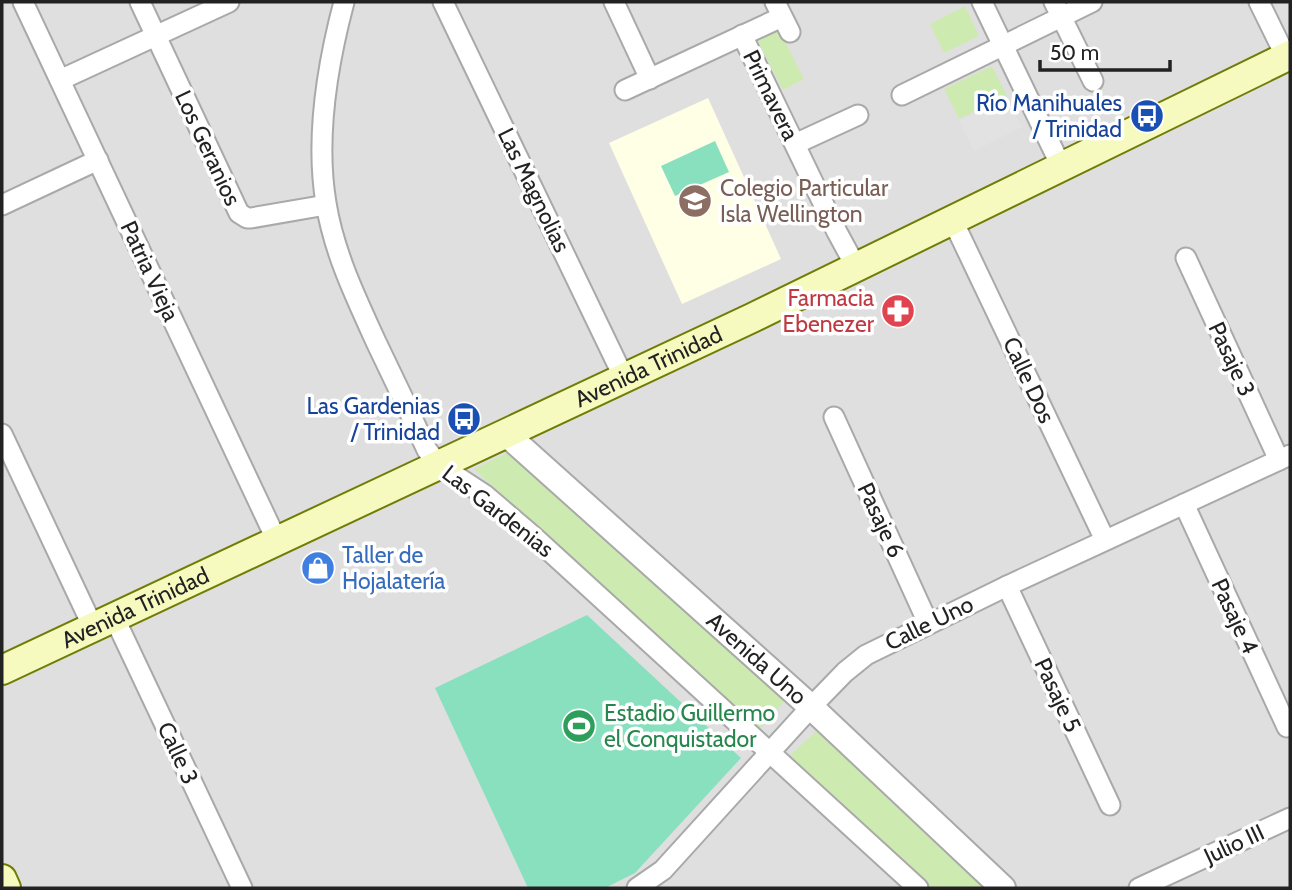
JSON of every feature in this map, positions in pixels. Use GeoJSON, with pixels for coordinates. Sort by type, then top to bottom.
{"type":"FeatureCollection","features":[{"type":"Feature","properties":{"kind":"main road","name":"Avenida Trinidad"},"geometry":{"type":"LineString","coordinates":[[2,670],[624,378],[1062,168],[1288,56]]}},
{"type":"Feature","properties":{"kind":"main road"},"geometry":{"type":"LineString","coordinates":[[2,879],[6,888]]}},
{"type":"Feature","properties":{"kind":"street","name":"Patria Vieja"},"geometry":{"type":"LineString","coordinates":[[23,2],[277,541]]}},
{"type":"Feature","properties":{"kind":"street","name":"Los Geranios"},"geometry":{"type":"LineString","coordinates":[[140,2],[239,213],[251,218],[326,205]]}},
{"type":"Feature","properties":{"kind":"street"},"geometry":{"type":"LineString","coordinates":[[60,80],[229,2]]}},
{"type":"Feature","properties":{"kind":"street","name":"Las Gardenias"},"geometry":{"type":"LineString","coordinates":[[344,2],[328,79],[324,120],[322,163],[326,205],[340,259],[356,300],[428,450],[439,465],[461,478],[508,514],[918,888]]}},
{"type":"Feature","properties":{"kind":"street","name":"Las Magnolias"},"geometry":{"type":"LineString","coordinates":[[443,2],[624,378]]}},
{"type":"Feature","properties":{"kind":"street"},"geometry":{"type":"LineString","coordinates":[[614,2],[650,79]]}},
{"type":"Feature","properties":{"kind":"street"},"geometry":{"type":"LineString","coordinates":[[982,2],[1062,168]]}},
{"type":"Feature","properties":{"kind":"street"},"geometry":{"type":"LineString","coordinates":[[902,95],[1003,46],[1058,9],[1092,2]]}},
{"type":"Feature","properties":{"kind":"street"},"geometry":{"type":"LineString","coordinates":[[1259,2],[1288,56]]}},
{"type":"Feature","properties":{"kind":"street"},"geometry":{"type":"LineString","coordinates":[[1058,9],[1093,81]]}},
{"type":"Feature","properties":{"kind":"street"},"geometry":{"type":"LineString","coordinates":[[625,90],[782,17]]}},
{"type":"Feature","properties":{"kind":"street","name":"Primavera"},"geometry":{"type":"LineString","coordinates":[[743,35],[856,267]]}},
{"type":"Feature","properties":{"kind":"street"},"geometry":{"type":"LineString","coordinates":[[795,144],[858,115]]}},
{"type":"Feature","properties":{"kind":"street"},"geometry":{"type":"LineString","coordinates":[[2,205],[98,160]]}},
{"type":"Feature","properties":{"kind":"street","name":"Calle Dos"},"geometry":{"type":"LineString","coordinates":[[953,220],[1105,540]]}},
{"type":"Feature","properties":{"kind":"street","name":"Pasaje 3"},"geometry":{"type":"LineString","coordinates":[[1186,258],[1285,458]]}},
{"type":"Feature","properties":{"kind":"street","name":"Pasaje 6"},"geometry":{"type":"LineString","coordinates":[[834,417],[928,624]]}},
{"type":"Feature","properties":{"kind":"street","name":"Avenida Uno"},"geometry":{"type":"LineString","coordinates":[[505,433],[811,707],[1003,888]]}},
{"type":"Feature","properties":{"kind":"street","name":"Calle 3"},"geometry":{"type":"LineString","coordinates":[[2,434],[104,622],[242,888]]}},
{"type":"Feature","properties":{"kind":"street","name":"Calle Uno"},"geometry":{"type":"LineString","coordinates":[[638,888],[663,870],[811,707],[866,655],[1007,586],[1285,458]]}},
{"type":"Feature","properties":{"kind":"street","name":"Pasaje 4"},"geometry":{"type":"LineString","coordinates":[[1184,504],[1287,727]]}},
{"type":"Feature","properties":{"kind":"street","name":"Pasaje 5"},"geometry":{"type":"LineString","coordinates":[[1007,586],[1110,805]]}},
{"type":"Feature","properties":{"kind":"street","name":"Julio III"},"geometry":{"type":"LineString","coordinates":[[1139,888],[1290,818]]}},
{"type":"Feature","properties":{"kind":"shaded area"},"geometry":{"type":"Polygon","coordinates":[[[2,2],[1290,2],[1290,888],[2,888],[2,2]]]}},
{"type":"Feature","properties":{"kind":"shaded area"},"geometry":{"type":"Polygon","coordinates":[[[1007,97],[1022,127],[974,151],[959,121],[1007,97]]]}},
{"type":"Feature","properties":{"kind":"shaded area","name":"Colegio Particular Isla Wellington"},"geometry":{"type":"Polygon","coordinates":[[[708,98],[781,259],[682,304],[609,143],[708,98]]]}},
{"type":"Feature","properties":{"kind":"green space"},"geometry":{"type":"Polygon","coordinates":[[[965,6],[979,36],[944,53],[930,24],[965,6]]]}},
{"type":"Feature","properties":{"kind":"green space"},"geometry":{"type":"Polygon","coordinates":[[[776,23],[804,79],[783,90],[754,34],[776,23]]]}},
{"type":"Feature","properties":{"kind":"green space"},"geometry":{"type":"Polygon","coordinates":[[[992,66],[1007,96],[959,119],[944,89],[992,66]]]}},
{"type":"Feature","properties":{"kind":"green space"},"geometry":{"type":"Polygon","coordinates":[[[715,141],[729,172],[675,196],[661,166],[715,141]]]}},
{"type":"Feature","properties":{"kind":"green space"},"geometry":{"type":"Polygon","coordinates":[[[513,450],[789,696],[757,732],[474,469],[513,450]]]}},
{"type":"Feature","properties":{"kind":"green space","name":"Estadio Guillermo el Conquistador"},"geometry":{"type":"Polygon","coordinates":[[[587,615],[741,758],[635,873],[605,888],[528,888],[435,688],[587,615]]]}},
{"type":"Feature","properties":{"kind":"green space"},"geometry":{"type":"Polygon","coordinates":[[[822,726],[991,888],[930,888],[788,757],[822,726]]]}},
{"type":"Feature","properties":{"kind":"place","name":"Río Manihuales / Trinidad"},"geometry":{"type":"Point","coordinates":[1147,116]}},
{"type":"Feature","properties":{"kind":"place","name":"Colegio Particular Isla Wellington"},"geometry":{"type":"Point","coordinates":[695,201]}},
{"type":"Feature","properties":{"kind":"place","name":"Farmacia Ebenezer"},"geometry":{"type":"Point","coordinates":[898,311]}},
{"type":"Feature","properties":{"kind":"place","name":"Las Gardenias / Trinidad"},"geometry":{"type":"Point","coordinates":[464,419]}},
{"type":"Feature","properties":{"kind":"place","name":"Taller de Hojalatería"},"geometry":{"type":"Point","coordinates":[318,568]}},
{"type":"Feature","properties":{"kind":"place","name":"Estadio Guillermo el Conquistador"},"geometry":{"type":"Point","coordinates":[579,726]}}]}
